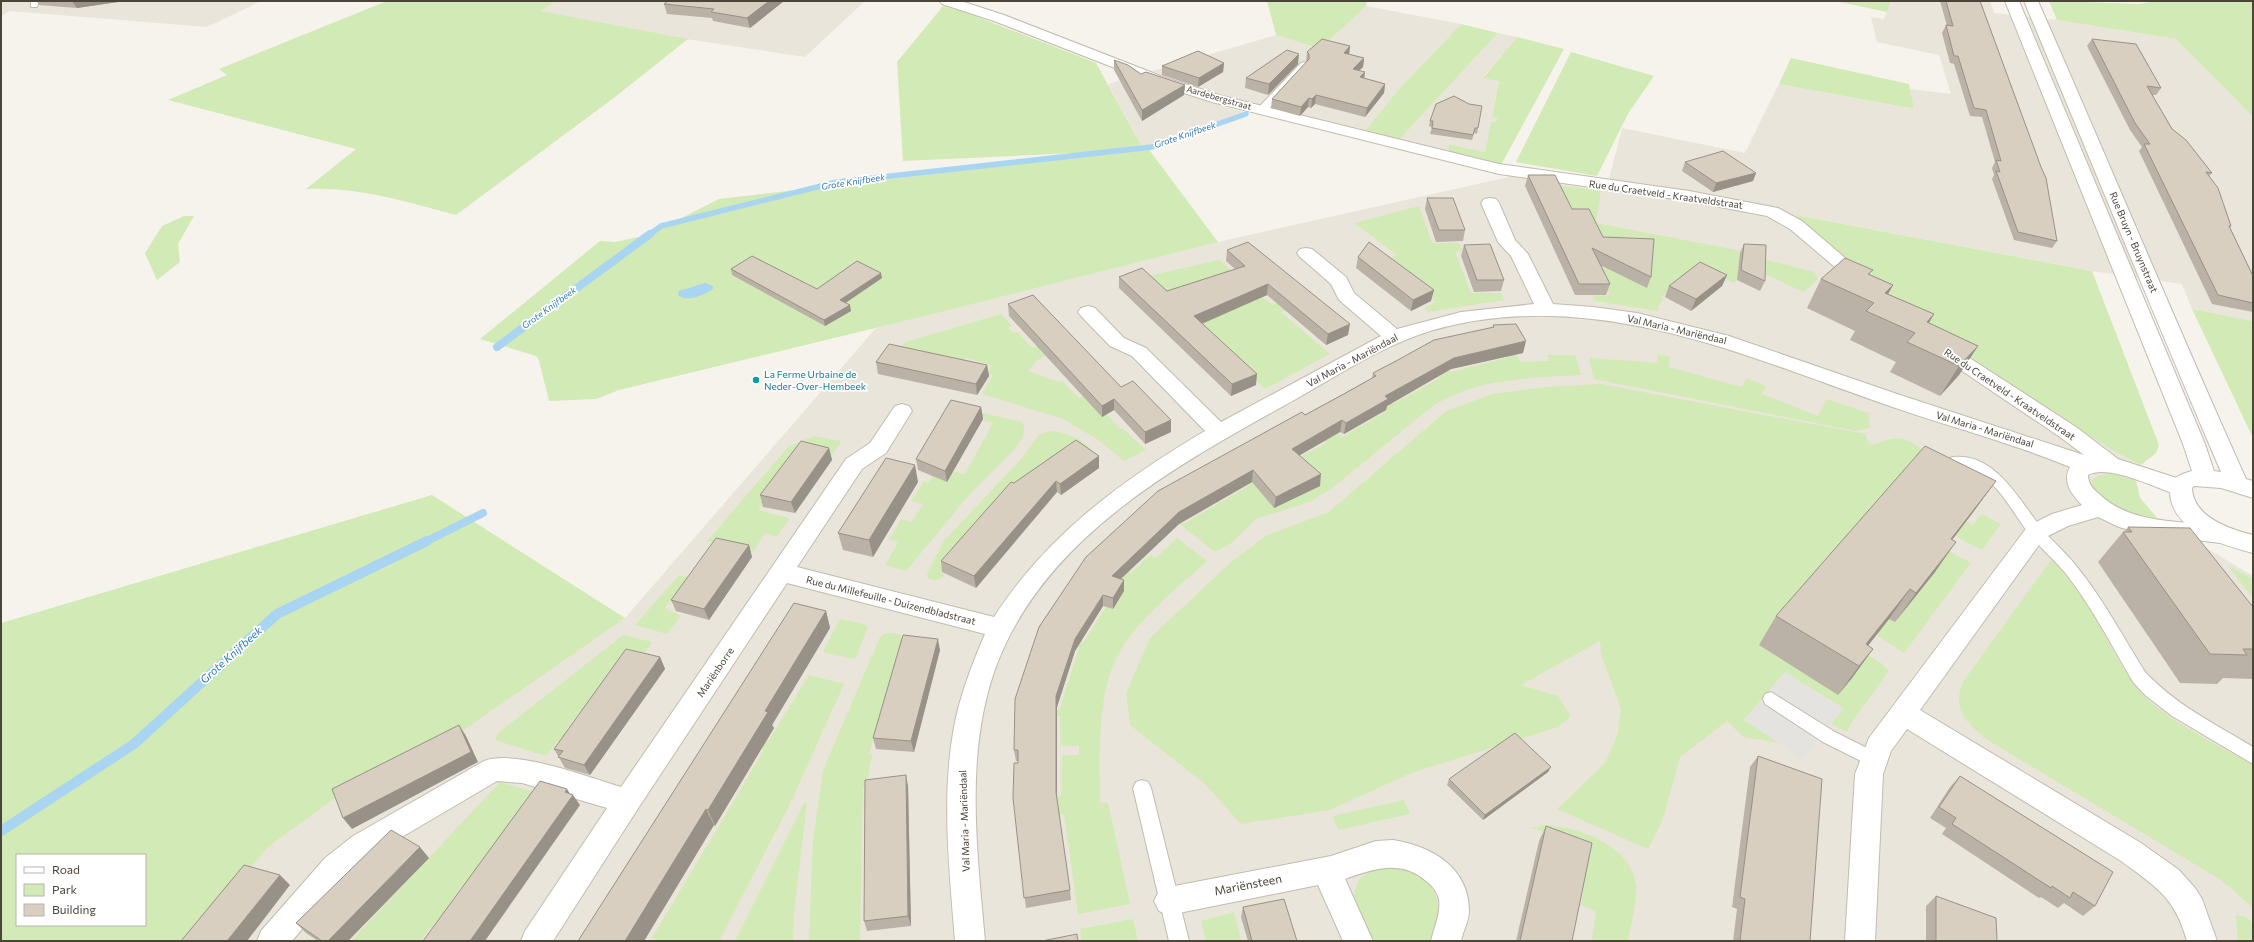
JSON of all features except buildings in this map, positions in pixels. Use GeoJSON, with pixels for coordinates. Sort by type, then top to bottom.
{"type":"FeatureCollection","features":[{"type":"Feature","properties":{"kind":"street","name":"Aardebergstraat"},"geometry":{"type":"LineString","coordinates":[[947,1],[979,11],[1175,86],[1262,110],[1499,169]]}},
{"type":"Feature","properties":{"kind":"street","name":"Rue Bruyn - Bruynstraat"},"geometry":{"type":"LineString","coordinates":[[2012,1],[2194,444],[2205,477]]}},
{"type":"Feature","properties":{"kind":"street","name":"Rue Bruyn - Bruynstraat"},"geometry":{"type":"LineString","coordinates":[[2031,1],[2245,486]]}},
{"type":"Feature","properties":{"kind":"street","name":"Rue du Craetveld - Kraatveldstraat"},"geometry":{"type":"LineString","coordinates":[[1499,169],[1576,182],[1689,196],[1772,212],[1796,225],[1877,294]]}},
{"type":"Feature","properties":{"kind":"street"},"geometry":{"type":"LineString","coordinates":[[1490,203],[1507,242],[1519,254],[1546,310]]}},
{"type":"Feature","properties":{"kind":"street"},"geometry":{"type":"LineString","coordinates":[[1306,253],[1339,281],[1346,296],[1394,337]]}},
{"type":"Feature","properties":{"kind":"street","name":"Val Maria - Mariëndaal"},"geometry":{"type":"LineString","coordinates":[[970,941],[962,823],[962,769],[973,701],[986,661],[1000,628],[1036,576],[1094,517],[1138,482],[1219,433],[1394,337],[1448,320],[1493,313],[1546,310],[1625,317],[1723,339],[1892,400],[2053,451],[2087,465],[2110,464],[2181,488]]}},
{"type":"Feature","properties":{"kind":"street"},"geometry":{"type":"LineString","coordinates":[[1088,312],[1117,342],[1139,352],[1219,433]]}},
{"type":"Feature","properties":{"kind":"street","name":"Rue du Craetveld - Kraatveldstraat"},"geometry":{"type":"LineString","coordinates":[[1930,339],[1957,361],[2068,432],[2110,464]]}},
{"type":"Feature","properties":{"kind":"street","name":"Mariënborre"},"geometry":{"type":"LineString","coordinates":[[536,941],[627,801],[854,464],[878,448],[902,411]]}},
{"type":"Feature","properties":{"kind":"street"},"geometry":{"type":"LineString","coordinates":[[2087,465],[2080,469],[2077,481],[2088,499],[2100,508],[2116,516],[2163,534],[2220,534]]}},
{"type":"Feature","properties":{"kind":"street"},"geometry":{"type":"LineString","coordinates":[[2245,486],[2205,477],[2185,482],[2181,488],[2181,499],[2188,511],[2201,523],[2220,534],[2253,544]]}},
{"type":"Feature","properties":{"kind":"street"},"geometry":{"type":"LineString","coordinates":[[1860,941],[1869,774],[1873,759],[1879,746],[1904,714],[2036,532],[2060,520],[2100,508]]}},
{"type":"Feature","properties":{"kind":"street","name":"Rue du Millefeuille - Duizendbladstraat"},"geometry":{"type":"LineString","coordinates":[[781,572],[1000,628]]}},
{"type":"Feature","properties":{"kind":"street"},"geometry":{"type":"LineString","coordinates":[[1904,714],[2124,848],[2164,876],[2175,885],[2188,900],[2196,916],[2202,941]]}},
{"type":"Feature","properties":{"kind":"street"},"geometry":{"type":"LineString","coordinates":[[272,941],[335,868],[363,845],[494,769],[522,771],[627,801]]}},
{"type":"Feature","properties":{"kind":"street","name":"Mariënsteen"},"geometry":{"type":"LineString","coordinates":[[1169,901],[1326,870],[1378,854],[1392,853],[1408,855],[1423,861],[1437,871],[1446,882],[1452,896],[1454,911],[1446,941]]}},
{"type":"Feature","properties":{"kind":"street"},"geometry":{"type":"LineString","coordinates":[[1326,870],[1358,941]]}},
{"type":"Feature","properties":{"kind":"lane"},"geometry":{"type":"LineString","coordinates":[[1262,110],[1304,65]]}},
{"type":"Feature","properties":{"kind":"lane"},"geometry":{"type":"LineString","coordinates":[[1943,477],[1941,470],[1950,463],[1960,462],[1982,468],[1998,481],[2036,532],[2060,555],[2080,580],[2139,677],[2149,689],[2181,714],[2253,756]]}},
{"type":"Feature","properties":{"kind":"lane"},"geometry":{"type":"LineString","coordinates":[[1771,699],[1829,737],[1873,759]]}},
{"type":"Feature","properties":{"kind":"lane"},"geometry":{"type":"LineString","coordinates":[[1142,788],[1179,941]]}},
{"type":"Feature","properties":{"kind":"shaded area"},"geometry":{"type":"Polygon","coordinates":[[[1,1],[261,1],[207,27],[10,11],[1,16],[1,1]]]}},
{"type":"Feature","properties":{"kind":"shaded area"},"geometry":{"type":"Polygon","coordinates":[[[556,1],[865,1],[805,57],[686,39],[540,11],[556,1]]]}},
{"type":"Feature","properties":{"kind":"shaded area"},"geometry":{"type":"Polygon","coordinates":[[[1891,1],[1990,1],[1994,13],[2057,20],[2176,39],[2253,117],[2253,321],[2192,309],[2182,284],[2092,271],[1797,215],[1878,286],[2117,453],[2141,465],[2136,481],[2140,498],[2158,519],[2253,576],[2253,923],[2245,916],[2235,915],[2238,941],[192,941],[268,847],[362,779],[625,618],[876,328],[1218,242],[1513,176],[1606,191],[1622,128],[1745,153],[1779,84],[1913,109],[1910,89],[1951,94],[1939,55],[1877,42],[1871,17],[1884,19],[1891,1]]]}},
{"type":"Feature","properties":{"kind":"shaded area"},"geometry":{"type":"Polygon","coordinates":[[[1366,6],[1461,24],[1399,89],[1364,132],[1206,91],[1152,71],[1276,35],[1320,49],[1366,6]]]}},
{"type":"Feature","properties":{"kind":"shaded area"},"geometry":{"type":"Polygon","coordinates":[[[1498,33],[1517,37],[1483,77],[1499,80],[1492,116],[1497,117],[1496,123],[1491,122],[1485,152],[1450,144],[1448,152],[1399,140],[1498,33]]]}},
{"type":"Feature","properties":{"kind":"shaded area"},"geometry":{"type":"Polygon","coordinates":[[[1133,76],[1183,94],[1243,112],[1143,149],[1108,84],[1133,76]]]}},
{"type":"Feature","properties":{"kind":"shaded area"},"geometry":{"type":"Polygon","coordinates":[[[1785,672],[1843,709],[1803,759],[1744,720],[1785,672]]]}},
{"type":"Feature","properties":{"kind":"green space"},"geometry":{"type":"Polygon","coordinates":[[[387,1],[556,1],[541,11],[688,39],[615,97],[456,215],[401,200],[363,192],[306,189],[356,149],[168,100],[227,75],[219,69],[387,1]]]}},
{"type":"Feature","properties":{"kind":"green space"},"geometry":{"type":"Polygon","coordinates":[[[1267,1],[1367,1],[1366,6],[1320,49],[1276,35],[1267,1]]]}},
{"type":"Feature","properties":{"kind":"green space"},"geometry":{"type":"Polygon","coordinates":[[[1835,1],[1891,1],[1887,12],[1835,1]]]}},
{"type":"Feature","properties":{"kind":"green space"},"geometry":{"type":"Polygon","coordinates":[[[2049,1],[2139,4],[2157,1],[2253,1],[2253,117],[2176,39],[2057,20],[2049,1]]]}},
{"type":"Feature","properties":{"kind":"green space"},"geometry":{"type":"Polygon","coordinates":[[[943,6],[965,12],[1096,63],[1143,149],[1147,147],[1218,242],[929,315],[619,390],[596,399],[549,401],[539,361],[536,356],[480,339],[600,241],[615,242],[648,235],[719,199],[1139,150],[903,161],[897,62],[943,6]]]}},
{"type":"Feature","properties":{"kind":"green space"},"geometry":{"type":"Polygon","coordinates":[[[1461,24],[1498,33],[1399,140],[1364,132],[1399,89],[1461,24]]]}},
{"type":"Feature","properties":{"kind":"green space"},"geometry":{"type":"Polygon","coordinates":[[[1517,37],[1564,49],[1501,165],[1448,152],[1449,144],[1485,152],[1491,122],[1496,122],[1497,118],[1492,117],[1499,81],[1483,78],[1517,37]]]}},
{"type":"Feature","properties":{"kind":"green space"},"geometry":{"type":"Polygon","coordinates":[[[1571,52],[1654,76],[1629,112],[1597,176],[1516,162],[1571,52]]]}},
{"type":"Feature","properties":{"kind":"green space"},"geometry":{"type":"Polygon","coordinates":[[[1791,58],[1909,84],[1914,109],[1779,84],[1791,58]]]}},
{"type":"Feature","properties":{"kind":"green space"},"geometry":{"type":"Polygon","coordinates":[[[1559,186],[1601,190],[1596,223],[1762,255],[1759,258],[1814,272],[1818,279],[1804,292],[1749,267],[1734,283],[1714,273],[1676,284],[1661,297],[1664,299],[1658,306],[1658,311],[1595,301],[1593,296],[1610,295],[1559,186]]]}},
{"type":"Feature","properties":{"kind":"green space"},"geometry":{"type":"Polygon","coordinates":[[[1419,206],[1432,243],[1459,243],[1462,251],[1455,252],[1471,293],[1501,293],[1504,300],[1428,312],[1425,308],[1436,302],[1393,270],[1387,260],[1397,255],[1354,223],[1419,206]]]}},
{"type":"Feature","properties":{"kind":"green space"},"geometry":{"type":"Polygon","coordinates":[[[1796,215],[2092,271],[2159,445],[2156,453],[2141,465],[2117,453],[1964,357],[1937,337],[1796,215]]]}},
{"type":"Feature","properties":{"kind":"green space"},"geometry":{"type":"Polygon","coordinates":[[[184,216],[194,216],[178,244],[180,262],[157,280],[145,253],[162,226],[184,216]]]}},
{"type":"Feature","properties":{"kind":"green space"},"geometry":{"type":"Polygon","coordinates":[[[1219,260],[1272,305],[1286,299],[1294,306],[1281,312],[1330,354],[1265,389],[1144,277],[1219,260]]]}},
{"type":"Feature","properties":{"kind":"green space"},"geometry":{"type":"Polygon","coordinates":[[[2192,309],[2253,321],[2253,438],[2192,309]]]}},
{"type":"Feature","properties":{"kind":"green space"},"geometry":{"type":"Polygon","coordinates":[[[1001,314],[1012,326],[1008,328],[1014,333],[1017,332],[1033,348],[1049,342],[1058,351],[1037,360],[1028,371],[1059,382],[1062,381],[1079,398],[1096,392],[1106,413],[1120,429],[1122,428],[1146,450],[1124,461],[1097,439],[1063,419],[982,394],[993,375],[988,373],[991,365],[966,358],[960,361],[896,350],[906,342],[1001,314]]]}},
{"type":"Feature","properties":{"kind":"green space"},"geometry":{"type":"Polygon","coordinates":[[[1513,348],[1520,362],[1549,361],[1547,355],[1575,355],[1581,375],[1528,378],[1487,384],[1463,391],[1435,404],[1331,489],[1309,502],[1256,519],[1230,544],[1215,552],[1168,515],[1171,513],[1183,524],[1250,485],[1240,475],[1296,459],[1326,443],[1317,434],[1331,429],[1342,437],[1384,413],[1376,406],[1387,399],[1393,404],[1440,378],[1427,367],[1442,361],[1450,372],[1507,358],[1500,349],[1513,348]]]}},
{"type":"Feature","properties":{"kind":"green space"},"geometry":{"type":"Polygon","coordinates":[[[1657,354],[1670,357],[1669,367],[1742,387],[1746,378],[1766,386],[1762,394],[1818,416],[1827,399],[1868,413],[1870,428],[1856,431],[1594,379],[1589,358],[1658,363],[1657,354]]]}},
{"type":"Feature","properties":{"kind":"green space"},"geometry":{"type":"Polygon","coordinates":[[[1601,384],[1865,434],[1869,444],[1891,439],[1903,439],[1914,444],[1932,459],[1938,545],[1971,563],[1904,653],[1876,635],[1889,619],[1896,622],[1905,610],[1828,566],[1856,648],[1881,663],[1889,671],[1851,723],[1847,732],[1831,724],[1843,708],[1785,672],[1744,720],[1779,743],[1743,737],[1727,721],[1680,757],[1663,819],[1648,849],[1557,809],[1605,763],[1617,736],[1621,709],[1602,657],[1600,641],[1521,685],[1558,696],[1571,716],[1558,727],[1411,773],[1330,810],[1241,824],[1206,785],[1130,725],[1126,693],[1150,638],[1230,563],[1267,535],[1329,512],[1445,412],[1492,394],[1545,387],[1601,384]]]}},
{"type":"Feature","properties":{"kind":"green space"},"geometry":{"type":"Polygon","coordinates":[[[982,413],[1022,422],[1024,426],[1023,437],[1012,452],[970,494],[906,571],[885,565],[898,542],[889,540],[901,519],[911,522],[924,504],[911,501],[924,481],[929,482],[937,468],[965,474],[993,423],[984,421],[985,418],[980,417],[982,413]]]}},
{"type":"Feature","properties":{"kind":"green space"},"geometry":{"type":"Polygon","coordinates":[[[1049,431],[1061,433],[1080,440],[1090,448],[1093,453],[965,544],[940,572],[945,575],[943,577],[935,580],[928,578],[927,574],[944,541],[1021,459],[1039,435],[1049,431]]]}},
{"type":"Feature","properties":{"kind":"green space"},"geometry":{"type":"Polygon","coordinates":[[[814,436],[841,441],[831,456],[795,448],[787,459],[795,461],[758,510],[790,518],[777,537],[765,533],[753,552],[707,541],[789,446],[814,436]]]}},
{"type":"Feature","properties":{"kind":"green space"},"geometry":{"type":"Polygon","coordinates":[[[2113,474],[2136,481],[2140,498],[2158,519],[2118,509],[2093,490],[2092,480],[2099,475],[2113,474]]]}},
{"type":"Feature","properties":{"kind":"green space"},"geometry":{"type":"Polygon","coordinates":[[[432,495],[625,618],[465,729],[362,779],[268,847],[192,941],[1,941],[1,623],[432,495]]]}},
{"type":"Feature","properties":{"kind":"green space"},"geometry":{"type":"Polygon","coordinates":[[[1981,514],[2001,524],[1982,550],[1955,536],[1966,521],[1973,525],[1981,514]]]}},
{"type":"Feature","properties":{"kind":"green space"},"geometry":{"type":"Polygon","coordinates":[[[1177,538],[1207,561],[1159,604],[1137,627],[1119,653],[1112,669],[1106,687],[1103,706],[1100,746],[1100,803],[1108,803],[1130,904],[1078,914],[1064,814],[1042,814],[1042,798],[1061,796],[1062,755],[1079,755],[1079,746],[1061,746],[1060,716],[1041,716],[1044,709],[1059,711],[1079,648],[1064,644],[1067,638],[1083,643],[1106,607],[1113,609],[1124,592],[1109,575],[1118,567],[1131,573],[1150,555],[1156,558],[1177,538]]]}},
{"type":"Feature","properties":{"kind":"green space"},"geometry":{"type":"Polygon","coordinates":[[[2051,560],[2064,572],[2086,603],[2125,671],[2135,686],[2145,697],[2158,709],[2190,730],[2253,765],[2253,908],[2221,880],[1989,741],[1969,723],[1964,716],[1959,702],[1959,693],[1962,683],[2051,560]]]}},
{"type":"Feature","properties":{"kind":"green space"},"geometry":{"type":"Polygon","coordinates":[[[2227,565],[2253,579],[2253,598],[2227,565]]]}},
{"type":"Feature","properties":{"kind":"green space"},"geometry":{"type":"Polygon","coordinates":[[[679,575],[695,578],[674,597],[665,608],[681,616],[667,634],[635,625],[679,575]]]}},
{"type":"Feature","properties":{"kind":"green space"},"geometry":{"type":"Polygon","coordinates":[[[840,619],[864,624],[868,627],[855,659],[823,652],[840,619]]]}},
{"type":"Feature","properties":{"kind":"green space"},"geometry":{"type":"Polygon","coordinates":[[[883,634],[900,634],[902,640],[869,754],[872,754],[866,788],[863,788],[860,941],[809,941],[813,841],[823,770],[880,637],[883,634]]]}},
{"type":"Feature","properties":{"kind":"green space"},"geometry":{"type":"Polygon","coordinates":[[[623,635],[652,642],[642,658],[622,654],[611,670],[590,712],[581,710],[566,729],[575,732],[566,742],[558,741],[546,756],[495,740],[498,733],[623,635]]]}},
{"type":"Feature","properties":{"kind":"green space"},"geometry":{"type":"Polygon","coordinates":[[[809,675],[844,684],[790,804],[719,941],[663,941],[652,938],[764,750],[762,749],[767,739],[769,740],[809,675]]]}},
{"type":"Feature","properties":{"kind":"green space"},"geometry":{"type":"Polygon","coordinates":[[[500,782],[532,791],[521,806],[531,810],[473,890],[460,888],[449,904],[456,907],[441,930],[431,927],[420,941],[351,941],[500,782]]]}},
{"type":"Feature","properties":{"kind":"green space"},"geometry":{"type":"Polygon","coordinates":[[[1404,800],[1410,814],[1338,830],[1333,816],[1404,800]]]}},
{"type":"Feature","properties":{"kind":"green space"},"geometry":{"type":"Polygon","coordinates":[[[804,803],[807,803],[794,913],[793,941],[735,941],[804,803]]]}},
{"type":"Feature","properties":{"kind":"green space"},"geometry":{"type":"Polygon","coordinates":[[[1545,825],[1573,830],[1602,841],[1615,850],[1625,860],[1633,872],[1636,886],[1635,907],[1628,941],[1592,941],[1596,911],[1581,905],[1589,849],[1532,828],[1545,825]]]}},
{"type":"Feature","properties":{"kind":"green space"},"geometry":{"type":"Polygon","coordinates":[[[1380,866],[1408,868],[1419,873],[1433,888],[1438,909],[1435,941],[1368,941],[1358,918],[1355,893],[1361,878],[1380,866]]]}},
{"type":"Feature","properties":{"kind":"green space"},"geometry":{"type":"Polygon","coordinates":[[[1234,912],[1241,941],[1206,941],[1201,921],[1234,912]]]}},
{"type":"Feature","properties":{"kind":"green space"},"geometry":{"type":"Polygon","coordinates":[[[2235,915],[2245,916],[2253,923],[2253,941],[2238,941],[2235,915]]]}},
{"type":"Feature","properties":{"kind":"green space"},"geometry":{"type":"Polygon","coordinates":[[[1133,919],[1138,941],[1082,941],[1080,929],[1133,919]]]}},
{"type":"Feature","properties":{"kind":"water"},"geometry":{"type":"Polygon","coordinates":[[[705,283],[713,286],[713,289],[700,296],[691,298],[678,295],[679,291],[705,283]]]}},
{"type":"Feature","properties":{"kind":"waterway","name":"Grote Knijfbeek"},"geometry":{"type":"LineString","coordinates":[[649,235],[661,226],[837,182],[1152,147],[1246,114]]}},
{"type":"Feature","properties":{"kind":"waterway","name":"Grote Knijfbeek"},"geometry":{"type":"LineString","coordinates":[[497,347],[650,234]]}},
{"type":"Feature","properties":{"kind":"waterway","name":"Grote Knijfbeek"},"geometry":{"type":"LineString","coordinates":[[427,541],[483,513]]}},
{"type":"Feature","properties":{"kind":"waterway","name":"Grote Knijfbeek"},"geometry":{"type":"LineString","coordinates":[[1,831],[134,744],[277,614],[427,541]]}},
{"type":"Feature","properties":{"kind":"place","name":"La Ferme Urbaine de Neder-Over-Hembeek"},"geometry":{"type":"Point","coordinates":[756,380]}}]}
